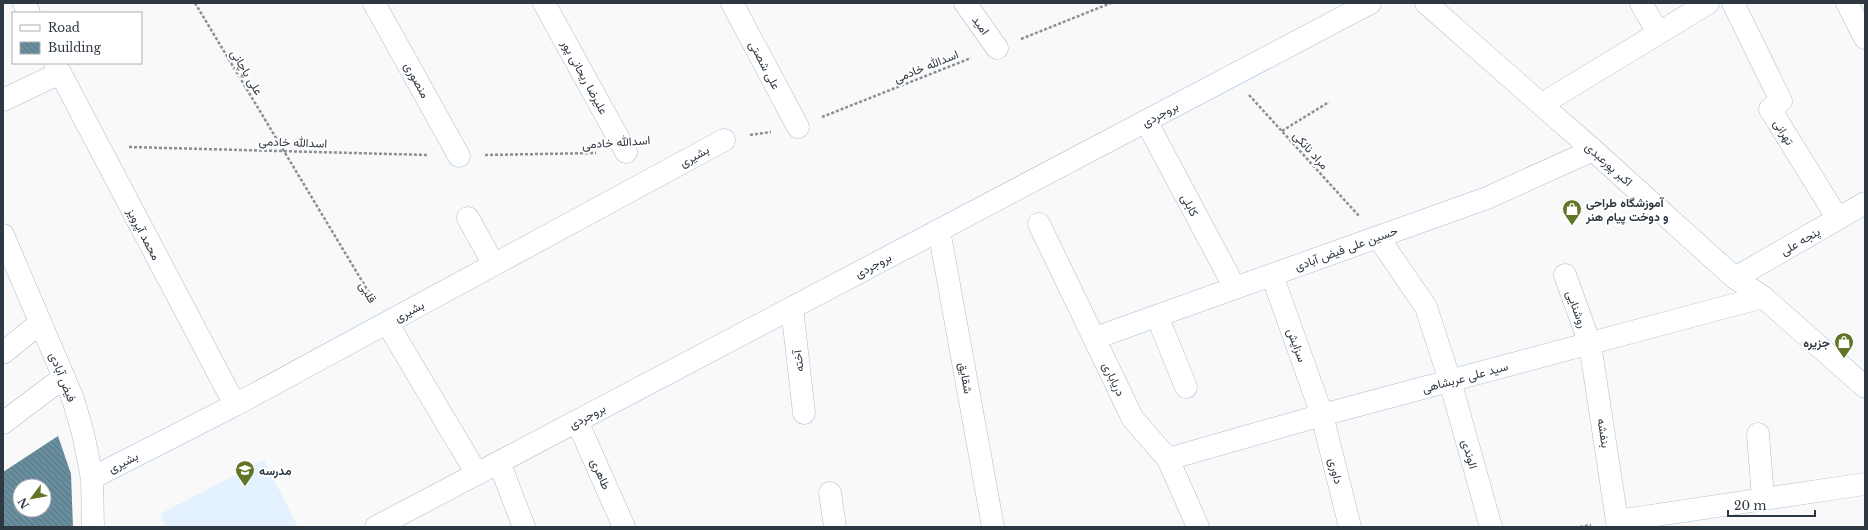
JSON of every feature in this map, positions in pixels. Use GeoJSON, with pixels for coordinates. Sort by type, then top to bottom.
{"type":"FeatureCollection","features":[{"type":"Feature","properties":{"kind":"street"},"geometry":{"type":"LineString","coordinates":[[24,3],[28,12]]}},
{"type":"Feature","properties":{"kind":"street","name":"منصوری"},"geometry":{"type":"LineString","coordinates":[[374,3],[460,156]]}},
{"type":"Feature","properties":{"kind":"street","name":"علیرضا ریحانی پور"},"geometry":{"type":"LineString","coordinates":[[544,3],[626,152]]}},
{"type":"Feature","properties":{"kind":"street","name":"علی شصتی"},"geometry":{"type":"LineString","coordinates":[[732,3],[798,127]]}},
{"type":"Feature","properties":{"kind":"street","name":"امید"},"geometry":{"type":"LineString","coordinates":[[965,3],[997,48]]}},
{"type":"Feature","properties":{"kind":"street","name":"بروجردی"},"geometry":{"type":"LineString","coordinates":[[376,527],[1370,3]]}},
{"type":"Feature","properties":{"kind":"street","name":"اکبر پورعبدی"},"geometry":{"type":"LineString","coordinates":[[1426,3],[1542,104],[1735,278],[1763,298],[1865,387]]}},
{"type":"Feature","properties":{"kind":"street"},"geometry":{"type":"LineString","coordinates":[[1642,3],[1658,33]]}},
{"type":"Feature","properties":{"kind":"street"},"geometry":{"type":"LineString","coordinates":[[1542,104],[1708,3]]}},
{"type":"Feature","properties":{"kind":"street","name":"تهرانی"},"geometry":{"type":"LineString","coordinates":[[1733,3],[1781,101],[1770,110],[1838,219]]}},
{"type":"Feature","properties":{"kind":"street"},"geometry":{"type":"LineString","coordinates":[[1847,3],[1865,38]]}},
{"type":"Feature","properties":{"kind":"street"},"geometry":{"type":"LineString","coordinates":[[3,100],[57,68]]}},
{"type":"Feature","properties":{"kind":"street","name":"محمد آپرویز"},"geometry":{"type":"LineString","coordinates":[[57,68],[235,405]]}},
{"type":"Feature","properties":{"kind":"street","name":"کابلی"},"geometry":{"type":"LineString","coordinates":[[1146,121],[1235,288]]}},
{"type":"Feature","properties":{"kind":"street","name":"بشیری"},"geometry":{"type":"LineString","coordinates":[[92,478],[235,405],[724,140]]}},
{"type":"Feature","properties":{"kind":"street","name":"حسین علی فیض آبادی"},"geometry":{"type":"LineString","coordinates":[[1095,338],[1487,198],[1593,150]]}},
{"type":"Feature","properties":{"kind":"street","name":"پنجه علی"},"geometry":{"type":"LineString","coordinates":[[1735,278],[1865,203]]}},
{"type":"Feature","properties":{"kind":"street"},"geometry":{"type":"LineString","coordinates":[[468,218],[494,265]]}},
{"type":"Feature","properties":{"kind":"street","name":"دریاباری"},"geometry":{"type":"LineString","coordinates":[[1039,224],[1133,419],[1168,459],[1198,527]]}},
{"type":"Feature","properties":{"kind":"street","name":"شقایق"},"geometry":{"type":"LineString","coordinates":[[939,230],[993,527]]}},
{"type":"Feature","properties":{"kind":"street","name":"فیض آبادی"},"geometry":{"type":"LineString","coordinates":[[3,235],[73,399],[83,433],[92,478],[94,527]]}},
{"type":"Feature","properties":{"kind":"street","name":"الوندی"},"geometry":{"type":"LineString","coordinates":[[1378,237],[1426,307],[1450,380],[1491,527]]}},
{"type":"Feature","properties":{"kind":"street","name":"سزایش"},"geometry":{"type":"LineString","coordinates":[[1272,274],[1322,415]]}},
{"type":"Feature","properties":{"kind":"street","name":"روشنایی"},"geometry":{"type":"LineString","coordinates":[[1565,275],[1590,344]]}},
{"type":"Feature","properties":{"kind":"street","name":"سید علی عربشاهی"},"geometry":{"type":"LineString","coordinates":[[1168,459],[1450,380],[1763,298]]}},
{"type":"Feature","properties":{"kind":"street","name":"آخته"},"geometry":{"type":"LineString","coordinates":[[792,308],[804,413]]}},
{"type":"Feature","properties":{"kind":"street"},"geometry":{"type":"LineString","coordinates":[[1158,316],[1186,387]]}},
{"type":"Feature","properties":{"kind":"street"},"geometry":{"type":"LineString","coordinates":[[3,353],[40,323]]}},
{"type":"Feature","properties":{"kind":"street"},"geometry":{"type":"LineString","coordinates":[[387,323],[477,474]]}},
{"type":"Feature","properties":{"kind":"street","name":"بنفشه"},"geometry":{"type":"LineString","coordinates":[[1590,344],[1618,521],[1764,499]]}},
{"type":"Feature","properties":{"kind":"street"},"geometry":{"type":"LineString","coordinates":[[3,423],[64,377]]}},
{"type":"Feature","properties":{"kind":"street","name":"داوری"},"geometry":{"type":"LineString","coordinates":[[1322,415],[1350,527]]}},
{"type":"Feature","properties":{"kind":"street","name":"طاهری"},"geometry":{"type":"LineString","coordinates":[[577,421],[624,527]]}},
{"type":"Feature","properties":{"kind":"street"},"geometry":{"type":"LineString","coordinates":[[1758,434],[1764,499],[1865,484]]}},
{"type":"Feature","properties":{"kind":"street"},"geometry":{"type":"LineString","coordinates":[[499,462],[524,527]]}},
{"type":"Feature","properties":{"kind":"street"},"geometry":{"type":"LineString","coordinates":[[830,493],[835,527]]}},
{"type":"Feature","properties":{"kind":"path","name":"علی پاچانی"},"geometry":{"type":"LineString","coordinates":[[195,3],[284,151]]}},
{"type":"Feature","properties":{"kind":"path","name":"اسدالله خادمی"},"geometry":{"type":"LineString","coordinates":[[724,140],[798,127],[1111,3]]}},
{"type":"Feature","properties":{"kind":"path","name":"مراد نانکی"},"geometry":{"type":"LineString","coordinates":[[1232,76],[1378,237]]}},
{"type":"Feature","properties":{"kind":"path"},"geometry":{"type":"LineString","coordinates":[[1282,131],[1330,102]]}},
{"type":"Feature","properties":{"kind":"path","name":"اسدالله خادمی"},"geometry":{"type":"LineString","coordinates":[[98,147],[460,156],[626,152]]}},
{"type":"Feature","properties":{"kind":"path","name":"قلبی"},"geometry":{"type":"LineString","coordinates":[[284,151],[387,323]]}},
{"type":"Feature","properties":{"kind":"shaded area","name":"مدرسه"},"geometry":{"type":"Polygon","coordinates":[[[264,460],[298,527],[166,527],[160,514],[264,460]]]}},
{"type":"Feature","properties":{"kind":"building"},"geometry":{"type":"Polygon","coordinates":[[[58,436],[71,474],[73,527],[3,527],[3,472],[58,436]]]}},
{"type":"Feature","properties":{"kind":"place","name":"آموزشگاه طراحی و دوخت پیام هنر"},"geometry":{"type":"Point","coordinates":[1572,226]}},
{"type":"Feature","properties":{"kind":"place","name":"جزیره"},"geometry":{"type":"Point","coordinates":[1844,359]}},
{"type":"Feature","properties":{"kind":"place","name":"مدرسه"},"geometry":{"type":"Point","coordinates":[245,487]}}]}
